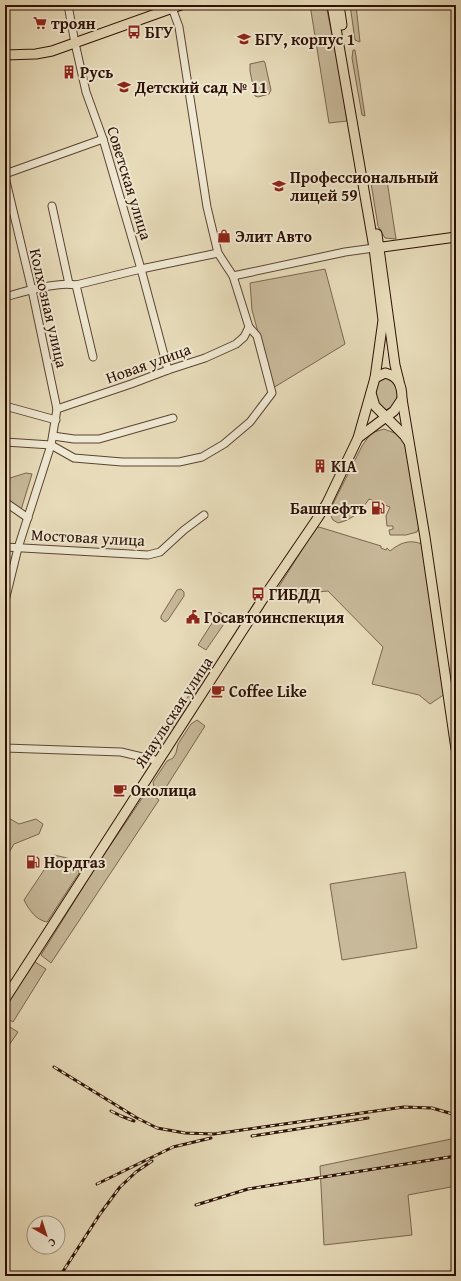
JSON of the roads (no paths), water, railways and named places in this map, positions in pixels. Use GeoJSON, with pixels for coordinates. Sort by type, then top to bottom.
{"type":"FeatureCollection","features":[{"type":"Feature","properties":{"kind":"main road"},"geometry":{"type":"LineString","coordinates":[[5,55],[36,54],[52,51],[171,7],[181,5]]}},
{"type":"Feature","properties":{"kind":"main road"},"geometry":{"type":"LineString","coordinates":[[332,5],[377,248],[383,320],[375,378],[371,392],[375,406],[404,435],[409,443]]}},
{"type":"Feature","properties":{"kind":"main road"},"geometry":{"type":"LineString","coordinates":[[339,5],[395,365],[402,392],[425,537],[456,749]]}},
{"type":"Feature","properties":{"kind":"main road"},"geometry":{"type":"LineString","coordinates":[[377,248],[456,237]]}},
{"type":"Feature","properties":{"kind":"main road"},"geometry":{"type":"LineString","coordinates":[[375,378],[385,373],[394,376],[399,381]]}},
{"type":"Feature","properties":{"kind":"main road","name":"Янаульская улица"},"geometry":{"type":"LineString","coordinates":[[5,999],[270,588],[327,503],[358,438],[371,392]]}},
{"type":"Feature","properties":{"kind":"main road"},"geometry":{"type":"LineString","coordinates":[[358,438],[394,411],[402,399]]}},
{"type":"Feature","properties":{"kind":"street","name":"Советская улица"},"geometry":{"type":"LineString","coordinates":[[68,5],[86,92],[103,139],[141,269],[168,370]]}},
{"type":"Feature","properties":{"kind":"street"},"geometry":{"type":"LineString","coordinates":[[5,442],[51,445],[74,458],[122,462],[179,462],[202,457],[224,444],[250,422],[272,394],[257,336],[249,327],[233,276],[218,253],[207,207],[179,27],[171,7]]}},
{"type":"Feature","properties":{"kind":"street"},"geometry":{"type":"LineString","coordinates":[[5,176],[103,139]]}},
{"type":"Feature","properties":{"kind":"street","name":"Колхозная улица"},"geometry":{"type":"LineString","coordinates":[[5,176],[32,290],[57,409],[51,445],[18,548],[5,601]]}},
{"type":"Feature","properties":{"kind":"street"},"geometry":{"type":"LineString","coordinates":[[52,206],[72,285],[93,358]]}},
{"type":"Feature","properties":{"kind":"street"},"geometry":{"type":"LineString","coordinates":[[233,276],[346,252],[377,248]]}},
{"type":"Feature","properties":{"kind":"street"},"geometry":{"type":"LineString","coordinates":[[5,297],[32,290],[72,285],[218,253]]}},
{"type":"Feature","properties":{"kind":"street","name":"Новая улица"},"geometry":{"type":"LineString","coordinates":[[57,409],[205,358],[236,344],[244,337],[249,327]]}},
{"type":"Feature","properties":{"kind":"street"},"geometry":{"type":"LineString","coordinates":[[5,406],[56,420]]}},
{"type":"Feature","properties":{"kind":"street"},"geometry":{"type":"LineString","coordinates":[[53,436],[74,439],[99,439],[173,418]]}},
{"type":"Feature","properties":{"kind":"street"},"geometry":{"type":"LineString","coordinates":[[5,502],[28,518]]}},
{"type":"Feature","properties":{"kind":"street","name":"Мостовая улица"},"geometry":{"type":"LineString","coordinates":[[5,547],[148,555],[160,552],[184,530],[204,515]]}},
{"type":"Feature","properties":{"kind":"street"},"geometry":{"type":"LineString","coordinates":[[5,748],[121,752],[159,761]]}},
{"type":"Feature","properties":{"kind":"railway"},"geometry":{"type":"LineString","coordinates":[[54,1067],[137,1118],[157,1128],[185,1133],[214,1134],[404,1107],[432,1108],[456,1115]]}},
{"type":"Feature","properties":{"kind":"railway"},"geometry":{"type":"LineString","coordinates":[[111,1111],[134,1121]]}},
{"type":"Feature","properties":{"kind":"railway"},"geometry":{"type":"LineString","coordinates":[[252,1136],[368,1118]]}},
{"type":"Feature","properties":{"kind":"railway"},"geometry":{"type":"LineString","coordinates":[[97,1184],[173,1147],[211,1138]]}},
{"type":"Feature","properties":{"kind":"railway"},"geometry":{"type":"LineString","coordinates":[[196,1205],[248,1189],[456,1156]]}},
{"type":"Feature","properties":{"kind":"railway"},"geometry":{"type":"LineString","coordinates":[[60,1276],[100,1214],[120,1187],[136,1172],[152,1161]]}},
{"type":"Feature","properties":{"kind":"place","name":"троян"},"geometry":{"type":"Point","coordinates":[40,23]}},
{"type":"Feature","properties":{"kind":"place","name":"БГУ"},"geometry":{"type":"Point","coordinates":[134,32]}},
{"type":"Feature","properties":{"kind":"place","name":"БГУ, корпус 1"},"geometry":{"type":"Point","coordinates":[244,39]}},
{"type":"Feature","properties":{"kind":"place","name":"Русь"},"geometry":{"type":"Point","coordinates":[69,72]}},
{"type":"Feature","properties":{"kind":"place","name":"Детский сад № 11"},"geometry":{"type":"Point","coordinates":[124,87]}},
{"type":"Feature","properties":{"kind":"place","name":"Профессиональный лицей 59"},"geometry":{"type":"Point","coordinates":[279,186]}},
{"type":"Feature","properties":{"kind":"place","name":"Элит Авто"},"geometry":{"type":"Point","coordinates":[224,236]}},
{"type":"Feature","properties":{"kind":"place","name":"KIA"},"geometry":{"type":"Point","coordinates":[320,466]}},
{"type":"Feature","properties":{"kind":"place","name":"Башнефть"},"geometry":{"type":"Point","coordinates":[378,508]}},
{"type":"Feature","properties":{"kind":"place","name":"ГИБДД"},"geometry":{"type":"Point","coordinates":[258,594]}},
{"type":"Feature","properties":{"kind":"place","name":"Госавтоинспекция"},"geometry":{"type":"Point","coordinates":[193,617]}},
{"type":"Feature","properties":{"kind":"place","name":"Coffee Like"},"geometry":{"type":"Point","coordinates":[218,691]}},
{"type":"Feature","properties":{"kind":"place","name":"Околица"},"geometry":{"type":"Point","coordinates":[120,790]}},
{"type":"Feature","properties":{"kind":"place","name":"Нордгаз"},"geometry":{"type":"Point","coordinates":[33,862]}}]}
